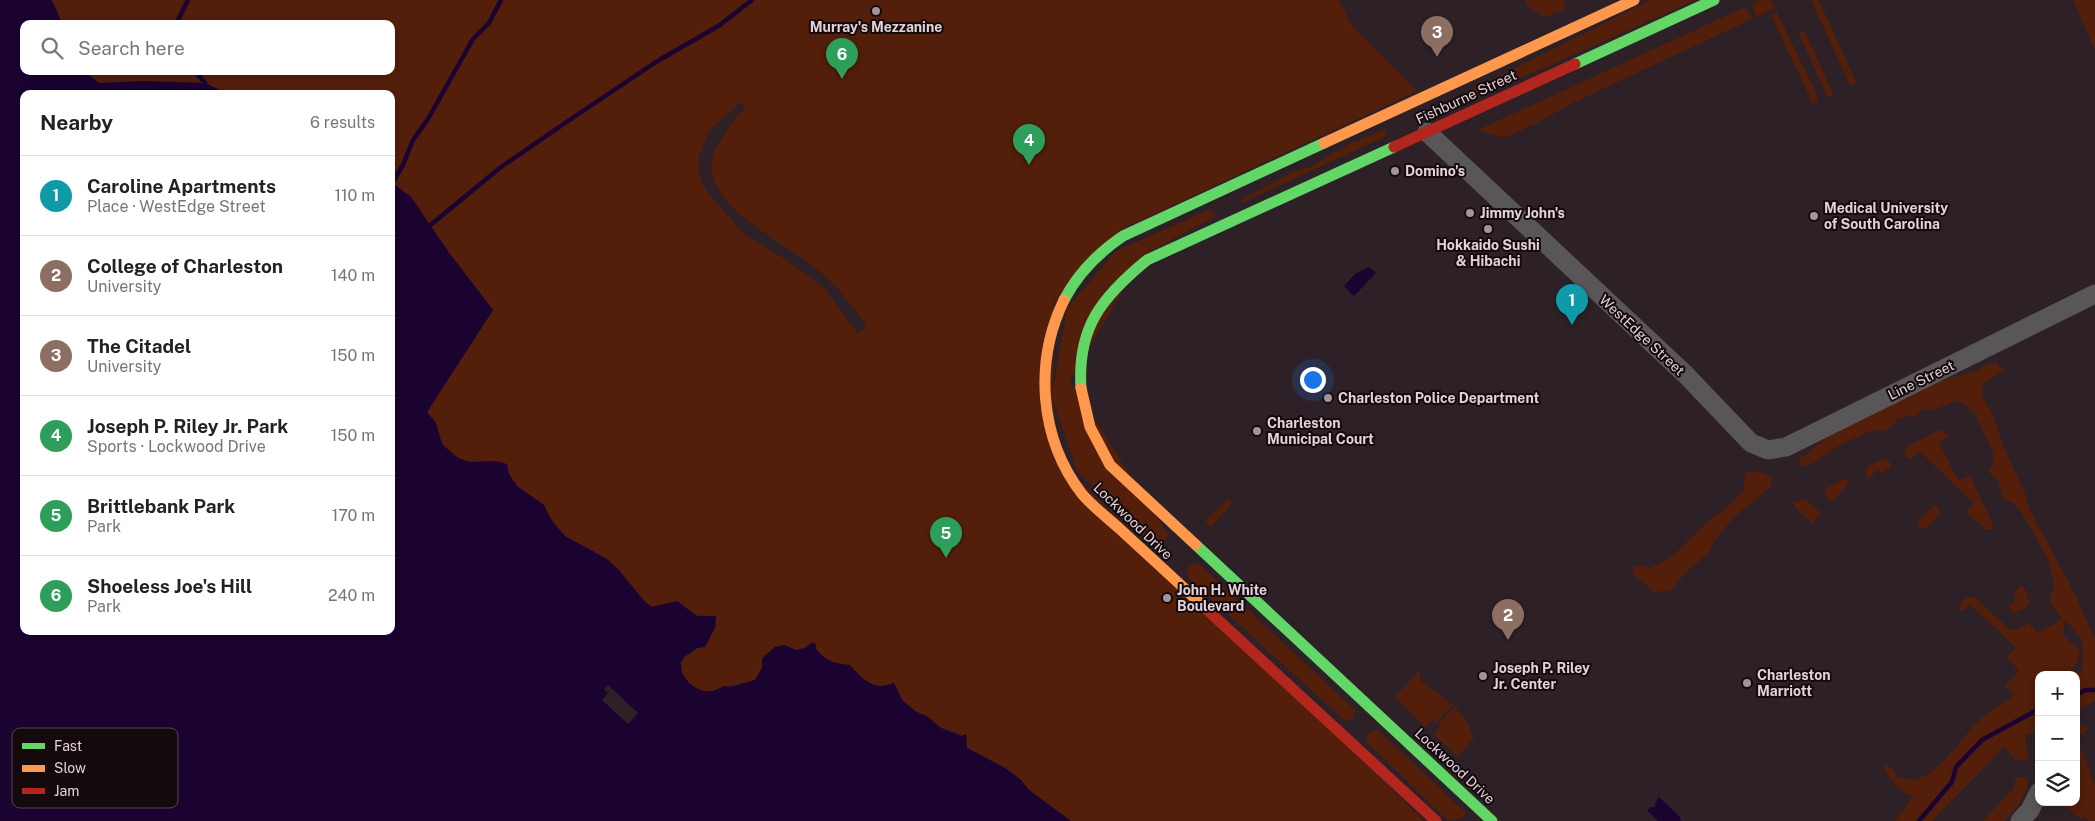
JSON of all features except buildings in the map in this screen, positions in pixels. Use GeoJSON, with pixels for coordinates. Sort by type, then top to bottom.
{"type":"FeatureCollection","features":[{"type":"Feature","properties":{"kind":"main road","name":"Fishburne Street"},"geometry":{"type":"LineString","coordinates":[[1220,196],[1394,116],[1634,0]]}},
{"type":"Feature","properties":{"kind":"main road","name":"Fishburne Street"},"geometry":{"type":"LineString","coordinates":[[1229,218],[1714,0]]}},
{"type":"Feature","properties":{"kind":"main road","name":"Lockwood Drive"},"geometry":{"type":"LineString","coordinates":[[1220,196],[1123,236],[1102,250],[1083,270],[1059,310],[1045,349],[1043,382],[1046,410],[1053,440],[1065,467],[1083,495],[1165,566],[1350,735],[1436,821]]}},
{"type":"Feature","properties":{"kind":"main road","name":"Lockwood Drive"},"geometry":{"type":"LineString","coordinates":[[1229,218],[1147,260],[1117,284],[1100,306],[1088,332],[1082,357],[1080,382],[1086,422],[1097,447],[1110,465],[1186,544],[1369,714],[1492,821]]}},
{"type":"Feature","properties":{"kind":"street","name":"WestEdge Street"},"geometry":{"type":"LineString","coordinates":[[1421,132],[1685,374],[1746,438]]}},
{"type":"Feature","properties":{"kind":"street","name":"Line Street"},"geometry":{"type":"LineString","coordinates":[[1746,438],[1751,443],[1768,450],[1786,447],[2095,294]]}},
{"type":"Feature","properties":{"kind":"street"},"geometry":{"type":"LineString","coordinates":[[2020,821],[2030,810],[2035,800]]}},
{"type":"Feature","properties":{"kind":"shaded area"},"geometry":{"type":"Polygon","coordinates":[[[0,0],[51,0],[60,20],[20,20],[20,75],[89,75],[99,83],[144,81],[205,83],[220,90],[20,90],[20,635],[395,635],[395,185],[411,197],[450,254],[493,310],[427,412],[436,423],[442,444],[458,458],[470,462],[495,461],[507,464],[509,474],[517,486],[544,505],[552,521],[565,536],[607,559],[619,570],[644,601],[652,607],[677,601],[697,616],[716,616],[715,628],[705,647],[697,648],[684,657],[681,663],[682,673],[689,683],[703,691],[714,691],[724,686],[731,687],[755,680],[762,668],[762,659],[775,647],[784,645],[796,650],[805,648],[812,642],[816,644],[816,649],[824,657],[835,662],[850,665],[860,676],[872,684],[881,686],[894,683],[902,700],[915,711],[928,717],[941,728],[961,736],[966,734],[967,748],[1005,768],[1020,779],[1029,790],[1071,821],[0,821],[0,0]]]}},
{"type":"Feature","properties":{"kind":"shaded area"},"geometry":{"type":"Polygon","coordinates":[[[51,0],[1339,0],[1351,24],[1417,91],[1122,229],[1054,303],[1052,454],[1424,821],[1071,821],[1029,790],[1020,779],[1005,768],[967,747],[967,740],[956,732],[941,728],[928,717],[915,711],[902,700],[894,683],[881,686],[872,684],[860,676],[850,665],[831,661],[816,649],[796,650],[784,645],[764,655],[762,668],[755,680],[709,691],[699,690],[684,677],[681,663],[685,657],[701,647],[705,647],[708,639],[704,615],[697,616],[677,601],[652,607],[644,601],[619,570],[607,559],[565,536],[535,499],[517,486],[509,474],[495,461],[470,462],[459,458],[447,450],[439,437],[436,423],[427,412],[493,310],[450,254],[411,197],[395,185],[395,90],[220,90],[205,83],[99,83],[89,75],[395,75],[395,20],[60,20],[51,0]],[[741,102],[712,128],[707,136],[699,157],[698,169],[703,185],[745,235],[788,261],[824,288],[858,334],[867,325],[832,284],[806,261],[741,215],[717,188],[711,169],[713,156],[738,115],[746,108],[741,102]]]}},
{"type":"Feature","properties":{"kind":"shaded area"},"geometry":{"type":"Polygon","coordinates":[[[1525,0],[1566,0],[1563,10],[1545,17],[1528,7],[1525,0]]]}},
{"type":"Feature","properties":{"kind":"shaded area"},"geometry":{"type":"Polygon","coordinates":[[[1651,0],[1696,0],[1443,113],[1441,110],[1445,104],[1455,98],[1651,0]]]}},
{"type":"Feature","properties":{"kind":"shaded area"},"geometry":{"type":"Polygon","coordinates":[[[1759,0],[1771,0],[1775,8],[1757,17],[1752,7],[1759,0]]]}},
{"type":"Feature","properties":{"kind":"shaded area"},"geometry":{"type":"Polygon","coordinates":[[[1811,0],[1819,0],[1856,82],[1855,85],[1850,85],[1811,0]]]}},
{"type":"Feature","properties":{"kind":"shaded area"},"geometry":{"type":"Polygon","coordinates":[[[2073,0],[2095,0],[2095,50],[2074,2],[2073,0]]]}},
{"type":"Feature","properties":{"kind":"shaded area"},"geometry":{"type":"Polygon","coordinates":[[[1743,8],[1748,10],[1752,19],[1575,102],[1535,124],[1504,138],[1480,129],[1743,8]]]}},
{"type":"Feature","properties":{"kind":"shaded area"},"geometry":{"type":"Polygon","coordinates":[[[1777,12],[1818,97],[1816,103],[1812,102],[1771,15],[1777,12]]]}},
{"type":"Feature","properties":{"kind":"shaded area"},"geometry":{"type":"Polygon","coordinates":[[[1804,30],[1832,91],[1832,96],[1827,96],[1798,32],[1804,30]]]}},
{"type":"Feature","properties":{"kind":"shaded area"},"geometry":{"type":"Polygon","coordinates":[[[1385,129],[1387,136],[1242,203],[1242,199],[1291,173],[1312,166],[1347,145],[1385,129]]]}},
{"type":"Feature","properties":{"kind":"shaded area"},"geometry":{"type":"Polygon","coordinates":[[[1209,210],[1213,212],[1215,217],[1143,255],[1070,381],[1168,535],[1161,545],[1153,545],[1077,471],[1052,397],[1067,309],[1116,251],[1209,210]]]}},
{"type":"Feature","properties":{"kind":"shaded area"},"geometry":{"type":"Polygon","coordinates":[[[1369,267],[1376,273],[1354,296],[1344,286],[1355,274],[1369,267]]]}},
{"type":"Feature","properties":{"kind":"shaded area"},"geometry":{"type":"Polygon","coordinates":[[[1996,362],[2004,370],[1983,384],[1982,396],[1993,414],[2002,443],[2025,493],[2029,508],[2075,594],[2095,639],[2095,701],[2080,709],[2080,671],[2078,671],[2083,669],[2082,640],[2070,625],[2062,620],[2049,599],[2054,586],[2048,559],[2020,510],[2013,503],[2004,500],[1997,479],[1989,473],[1993,463],[1993,452],[1975,414],[1962,402],[1954,402],[1933,410],[1925,409],[1913,416],[1898,418],[1892,426],[1884,431],[1874,430],[1842,444],[1812,464],[1801,466],[1799,459],[1824,439],[1837,433],[1850,423],[1945,379],[1975,372],[1984,366],[1996,362]]]}},
{"type":"Feature","properties":{"kind":"shaded area"},"geometry":{"type":"Polygon","coordinates":[[[1939,430],[1950,436],[1939,442],[1958,480],[1970,476],[1993,524],[1992,529],[1986,530],[1968,514],[1968,510],[1974,503],[1919,451],[1911,459],[1907,458],[1905,451],[1908,446],[1939,430]]]}},
{"type":"Feature","properties":{"kind":"shaded area"},"geometry":{"type":"Polygon","coordinates":[[[1881,459],[1890,461],[1891,466],[1882,474],[1878,469],[1868,478],[1866,475],[1867,467],[1881,459]]]}},
{"type":"Feature","properties":{"kind":"shaded area"},"geometry":{"type":"Polygon","coordinates":[[[1757,471],[1772,478],[1771,487],[1734,517],[1714,541],[1709,553],[1688,570],[1670,591],[1654,592],[1633,574],[1633,567],[1650,568],[1669,559],[1713,517],[1730,505],[1744,490],[1745,473],[1757,471]]]}},
{"type":"Feature","properties":{"kind":"shaded area"},"geometry":{"type":"Polygon","coordinates":[[[1843,479],[1849,483],[1831,501],[1825,495],[1826,488],[1843,479]]]}},
{"type":"Feature","properties":{"kind":"shaded area"},"geometry":{"type":"Polygon","coordinates":[[[1228,499],[1231,501],[1231,504],[1211,527],[1205,521],[1228,499]]]}},
{"type":"Feature","properties":{"kind":"shaded area"},"geometry":{"type":"Polygon","coordinates":[[[1804,500],[1821,513],[1812,523],[1795,507],[1793,502],[1804,500]]]}},
{"type":"Feature","properties":{"kind":"shaded area"},"geometry":{"type":"Polygon","coordinates":[[[1936,504],[1941,512],[1925,529],[1920,528],[1917,521],[1936,504]]]}},
{"type":"Feature","properties":{"kind":"shaded area"},"geometry":{"type":"Polygon","coordinates":[[[1198,563],[1355,710],[1353,718],[1345,721],[1188,578],[1187,569],[1191,565],[1198,563]]]}},
{"type":"Feature","properties":{"kind":"shaded area"},"geometry":{"type":"Polygon","coordinates":[[[2020,586],[2024,587],[2030,603],[2026,608],[2013,613],[2009,607],[2017,599],[2013,595],[2020,586]]]}},
{"type":"Feature","properties":{"kind":"shaded area"},"geometry":{"type":"Polygon","coordinates":[[[1968,596],[1974,597],[2011,630],[2017,630],[2029,623],[2037,633],[2058,622],[2057,619],[2063,621],[2064,631],[2062,634],[2078,650],[2078,658],[2076,664],[2068,671],[2035,671],[2035,731],[2025,736],[2029,759],[2016,760],[2004,747],[1932,821],[1895,821],[1913,797],[1903,792],[1895,784],[1883,765],[1891,767],[1898,777],[1910,780],[1927,775],[1945,760],[1977,722],[2014,695],[2005,686],[2019,671],[2007,657],[2016,648],[1970,604],[1963,611],[1959,610],[1959,605],[1968,596]]]}},
{"type":"Feature","properties":{"kind":"shaded area"},"geometry":{"type":"Polygon","coordinates":[[[1419,671],[1421,681],[1453,705],[1436,723],[1433,720],[1426,728],[1395,697],[1419,671]]]}},
{"type":"Feature","properties":{"kind":"shaded area"},"geometry":{"type":"Polygon","coordinates":[[[1455,707],[1467,722],[1474,738],[1458,756],[1434,735],[1441,727],[1438,725],[1455,707]]]}},
{"type":"Feature","properties":{"kind":"shaded area"},"geometry":{"type":"Polygon","coordinates":[[[2080,725],[2084,725],[2088,729],[2080,735],[2080,725]]]}},
{"type":"Feature","properties":{"kind":"shaded area"},"geometry":{"type":"Polygon","coordinates":[[[1373,730],[1378,730],[1466,813],[1458,819],[1447,820],[1366,741],[1368,735],[1373,730]]]}},
{"type":"Feature","properties":{"kind":"shaded area"},"geometry":{"type":"Polygon","coordinates":[[[2080,744],[2095,786],[2095,821],[2089,821],[2083,816],[2081,819],[2064,806],[2080,806],[2080,744]]]}},
{"type":"Feature","properties":{"kind":"shaded area"},"geometry":{"type":"Polygon","coordinates":[[[2016,778],[2028,778],[2026,791],[2013,811],[2004,821],[1983,821],[2013,789],[2016,778]]]}},
{"type":"Feature","properties":{"kind":"shaded area"},"geometry":{"type":"Polygon","coordinates":[[[1659,797],[1680,817],[1681,821],[1658,821],[1647,810],[1655,807],[1659,797]]]}},
{"type":"Feature","properties":{"kind":"pier"},"geometry":{"type":"Polygon","coordinates":[[[608,685],[638,713],[628,724],[602,700],[608,693],[604,689],[608,685]]]}},
{"type":"Feature","properties":{"kind":"waterway"},"geometry":{"type":"LineString","coordinates":[[178,20],[188,0]]}},
{"type":"Feature","properties":{"kind":"waterway"},"geometry":{"type":"LineString","coordinates":[[395,178],[403,165],[413,140],[428,119],[473,39],[489,23],[501,0]]}},
{"type":"Feature","properties":{"kind":"waterway"},"geometry":{"type":"LineString","coordinates":[[428,227],[501,167],[656,62],[720,25],[752,0]]}},
{"type":"Feature","properties":{"kind":"waterway"},"geometry":{"type":"LineString","coordinates":[[198,75],[205,83],[202,90]]}},
{"type":"Feature","properties":{"kind":"waterway"},"geometry":{"type":"LineString","coordinates":[[2080,693],[2085,690],[2095,690]]}},
{"type":"Feature","properties":{"kind":"waterway"},"geometry":{"type":"LineString","coordinates":[[1919,821],[1952,782],[1956,767],[1982,740],[2035,711]]}},
{"type":"Feature","properties":{"kind":"traffic: fast"},"geometry":{"type":"LineString","coordinates":[[1575,64],[1714,0]]}},
{"type":"Feature","properties":{"kind":"traffic: fast"},"geometry":{"type":"LineString","coordinates":[[1064,300],[1089,264],[1123,236],[1324,143]]}},
{"type":"Feature","properties":{"kind":"traffic: fast"},"geometry":{"type":"LineString","coordinates":[[1081,388],[1083,347],[1088,330],[1105,301],[1117,287],[1147,260],[1394,147]]}},
{"type":"Feature","properties":{"kind":"traffic: fast"},"geometry":{"type":"LineString","coordinates":[[1196,545],[1492,821]]}},
{"type":"Feature","properties":{"kind":"traffic: slow"},"geometry":{"type":"LineString","coordinates":[[1324,143],[1634,0]]}},
{"type":"Feature","properties":{"kind":"traffic: slow"},"geometry":{"type":"LineString","coordinates":[[1064,300],[1054,324],[1045,374],[1049,424],[1057,449],[1068,472],[1086,499],[1204,607]]}},
{"type":"Feature","properties":{"kind":"traffic: slow"},"geometry":{"type":"LineString","coordinates":[[1081,388],[1090,427],[1110,465],[1196,545]]}},
{"type":"Feature","properties":{"kind":"traffic: jam"},"geometry":{"type":"LineString","coordinates":[[1394,147],[1575,64]]}},
{"type":"Feature","properties":{"kind":"traffic: jam"},"geometry":{"type":"LineString","coordinates":[[1204,607],[1436,821]]}},
{"type":"Feature","properties":{"kind":"place","name":"Murray's Mezzanine"},"geometry":{"type":"Point","coordinates":[876,11]}},
{"type":"Feature","properties":{"kind":"place","name":"The Citadel"},"geometry":{"type":"Point","coordinates":[1437,57]}},
{"type":"Feature","properties":{"kind":"place","name":"Shoeless Joe's Hill"},"geometry":{"type":"Point","coordinates":[842,79]}},
{"type":"Feature","properties":{"kind":"place","name":"Joseph P. Riley Jr. Park"},"geometry":{"type":"Point","coordinates":[1029,165]}},
{"type":"Feature","properties":{"kind":"place","name":"Domino's"},"geometry":{"type":"Point","coordinates":[1395,171]}},
{"type":"Feature","properties":{"kind":"place","name":"Jimmy John's"},"geometry":{"type":"Point","coordinates":[1470,213]}},
{"type":"Feature","properties":{"kind":"place","name":"Medical University of South Carolina"},"geometry":{"type":"Point","coordinates":[1814,216]}},
{"type":"Feature","properties":{"kind":"place","name":"Hokkaido Sushi & Hibachi"},"geometry":{"type":"Point","coordinates":[1488,229]}},
{"type":"Feature","properties":{"kind":"place","name":"Caroline Apartments"},"geometry":{"type":"Point","coordinates":[1572,325]}},
{"type":"Feature","properties":{"kind":"place","name":"Charleston Police Department"},"geometry":{"type":"Point","coordinates":[1328,398]}},
{"type":"Feature","properties":{"kind":"place","name":"Charleston Municipal Court"},"geometry":{"type":"Point","coordinates":[1257,431]}},
{"type":"Feature","properties":{"kind":"place","name":"Brittlebank Park"},"geometry":{"type":"Point","coordinates":[946,558]}},
{"type":"Feature","properties":{"kind":"place","name":"John H. White Boulevard"},"geometry":{"type":"Point","coordinates":[1167,598]}},
{"type":"Feature","properties":{"kind":"place","name":"College of Charleston"},"geometry":{"type":"Point","coordinates":[1508,640]}},
{"type":"Feature","properties":{"kind":"place","name":"Joseph P. Riley Jr. Center"},"geometry":{"type":"Point","coordinates":[1483,676]}},
{"type":"Feature","properties":{"kind":"place","name":"Charleston Marriott"},"geometry":{"type":"Point","coordinates":[1747,683]}}]}
